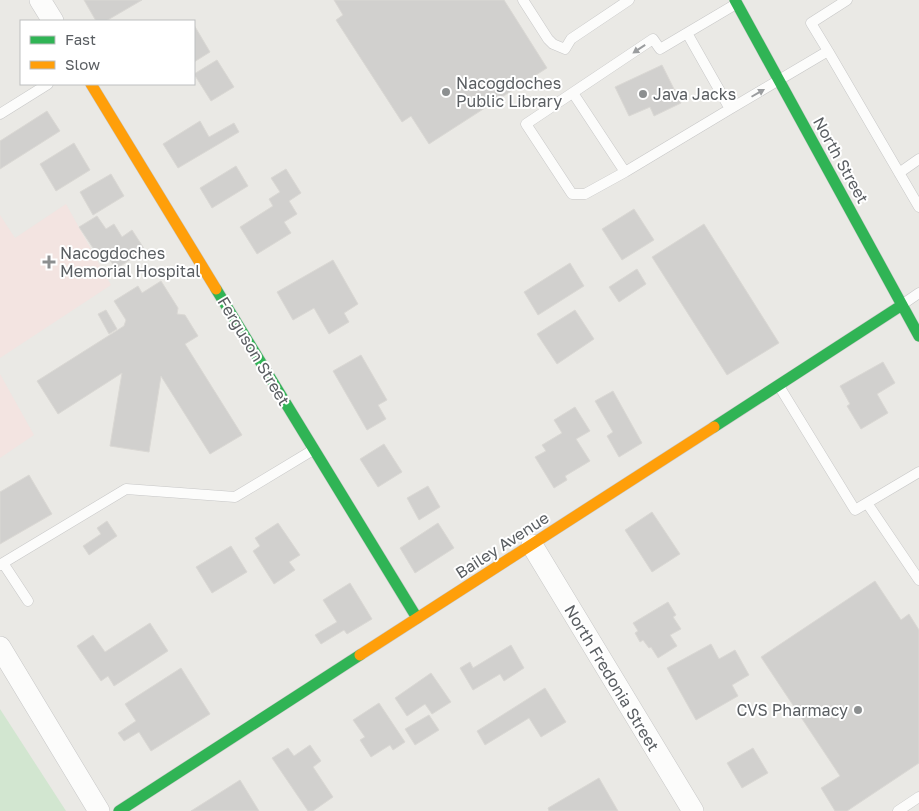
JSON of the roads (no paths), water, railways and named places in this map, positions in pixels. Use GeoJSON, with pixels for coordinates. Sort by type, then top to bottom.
{"type":"FeatureCollection","features":[{"type":"Feature","properties":{"kind":"street"},"geometry":{"type":"LineString","coordinates":[[40,0],[52,20]]}},
{"type":"Feature","properties":{"kind":"street","name":"North Street"},"geometry":{"type":"LineString","coordinates":[[736,2],[919,336]]}},
{"type":"Feature","properties":{"kind":"street","name":"Ferguson Street"},"geometry":{"type":"LineString","coordinates":[[92,85],[418,618]]}},
{"type":"Feature","properties":{"kind":"street","name":"Bailey Avenue"},"geometry":{"type":"LineString","coordinates":[[119,811],[902,305]]}},
{"type":"Feature","properties":{"kind":"street","name":"North Fredonia Street"},"geometry":{"type":"LineString","coordinates":[[532,545],[693,811]]}},
{"type":"Feature","properties":{"kind":"street"},"geometry":{"type":"LineString","coordinates":[[0,647],[99,811]]}},
{"type":"Feature","properties":{"kind":"lane"},"geometry":{"type":"LineString","coordinates":[[523,0],[548,39],[553,44],[565,49],[571,39],[628,0]]}},
{"type":"Feature","properties":{"kind":"lane"},"geometry":{"type":"LineString","coordinates":[[847,0],[811,23],[919,205]]}},
{"type":"Feature","properties":{"kind":"lane"},"geometry":{"type":"LineString","coordinates":[[736,2],[660,49],[653,39],[526,124],[572,194],[585,194],[626,172],[828,51]]}},
{"type":"Feature","properties":{"kind":"lane"},"geometry":{"type":"LineString","coordinates":[[687,33],[730,108]]}},
{"type":"Feature","properties":{"kind":"lane"},"geometry":{"type":"LineString","coordinates":[[0,114],[46,85]]}},
{"type":"Feature","properties":{"kind":"lane"},"geometry":{"type":"LineString","coordinates":[[573,93],[626,172]]}},
{"type":"Feature","properties":{"kind":"lane"},"geometry":{"type":"LineString","coordinates":[[899,173],[919,159]]}},
{"type":"Feature","properties":{"kind":"lane"},"geometry":{"type":"LineString","coordinates":[[902,305],[919,293]]}},
{"type":"Feature","properties":{"kind":"lane"},"geometry":{"type":"LineString","coordinates":[[778,385],[855,510],[919,472]]}},
{"type":"Feature","properties":{"kind":"lane"},"geometry":{"type":"LineString","coordinates":[[28,601],[2,564],[126,489],[236,497],[314,449]]}},
{"type":"Feature","properties":{"kind":"lane"},"geometry":{"type":"LineString","coordinates":[[867,503],[919,580]]}},
{"type":"Feature","properties":{"kind":"lane"},"geometry":{"type":"LineString","coordinates":[[898,811],[919,797]]}},
{"type":"Feature","properties":{"kind":"place","name":"Nacogdoches Public Library"},"geometry":{"type":"Point","coordinates":[446,92]}},
{"type":"Feature","properties":{"kind":"place","name":"Java Jacks"},"geometry":{"type":"Point","coordinates":[643,94]}},
{"type":"Feature","properties":{"kind":"place","name":"Nacogdoches Memorial Hospital"},"geometry":{"type":"Point","coordinates":[49,262]}},
{"type":"Feature","properties":{"kind":"place","name":"CVS Pharmacy"},"geometry":{"type":"Point","coordinates":[858,710]}}]}
